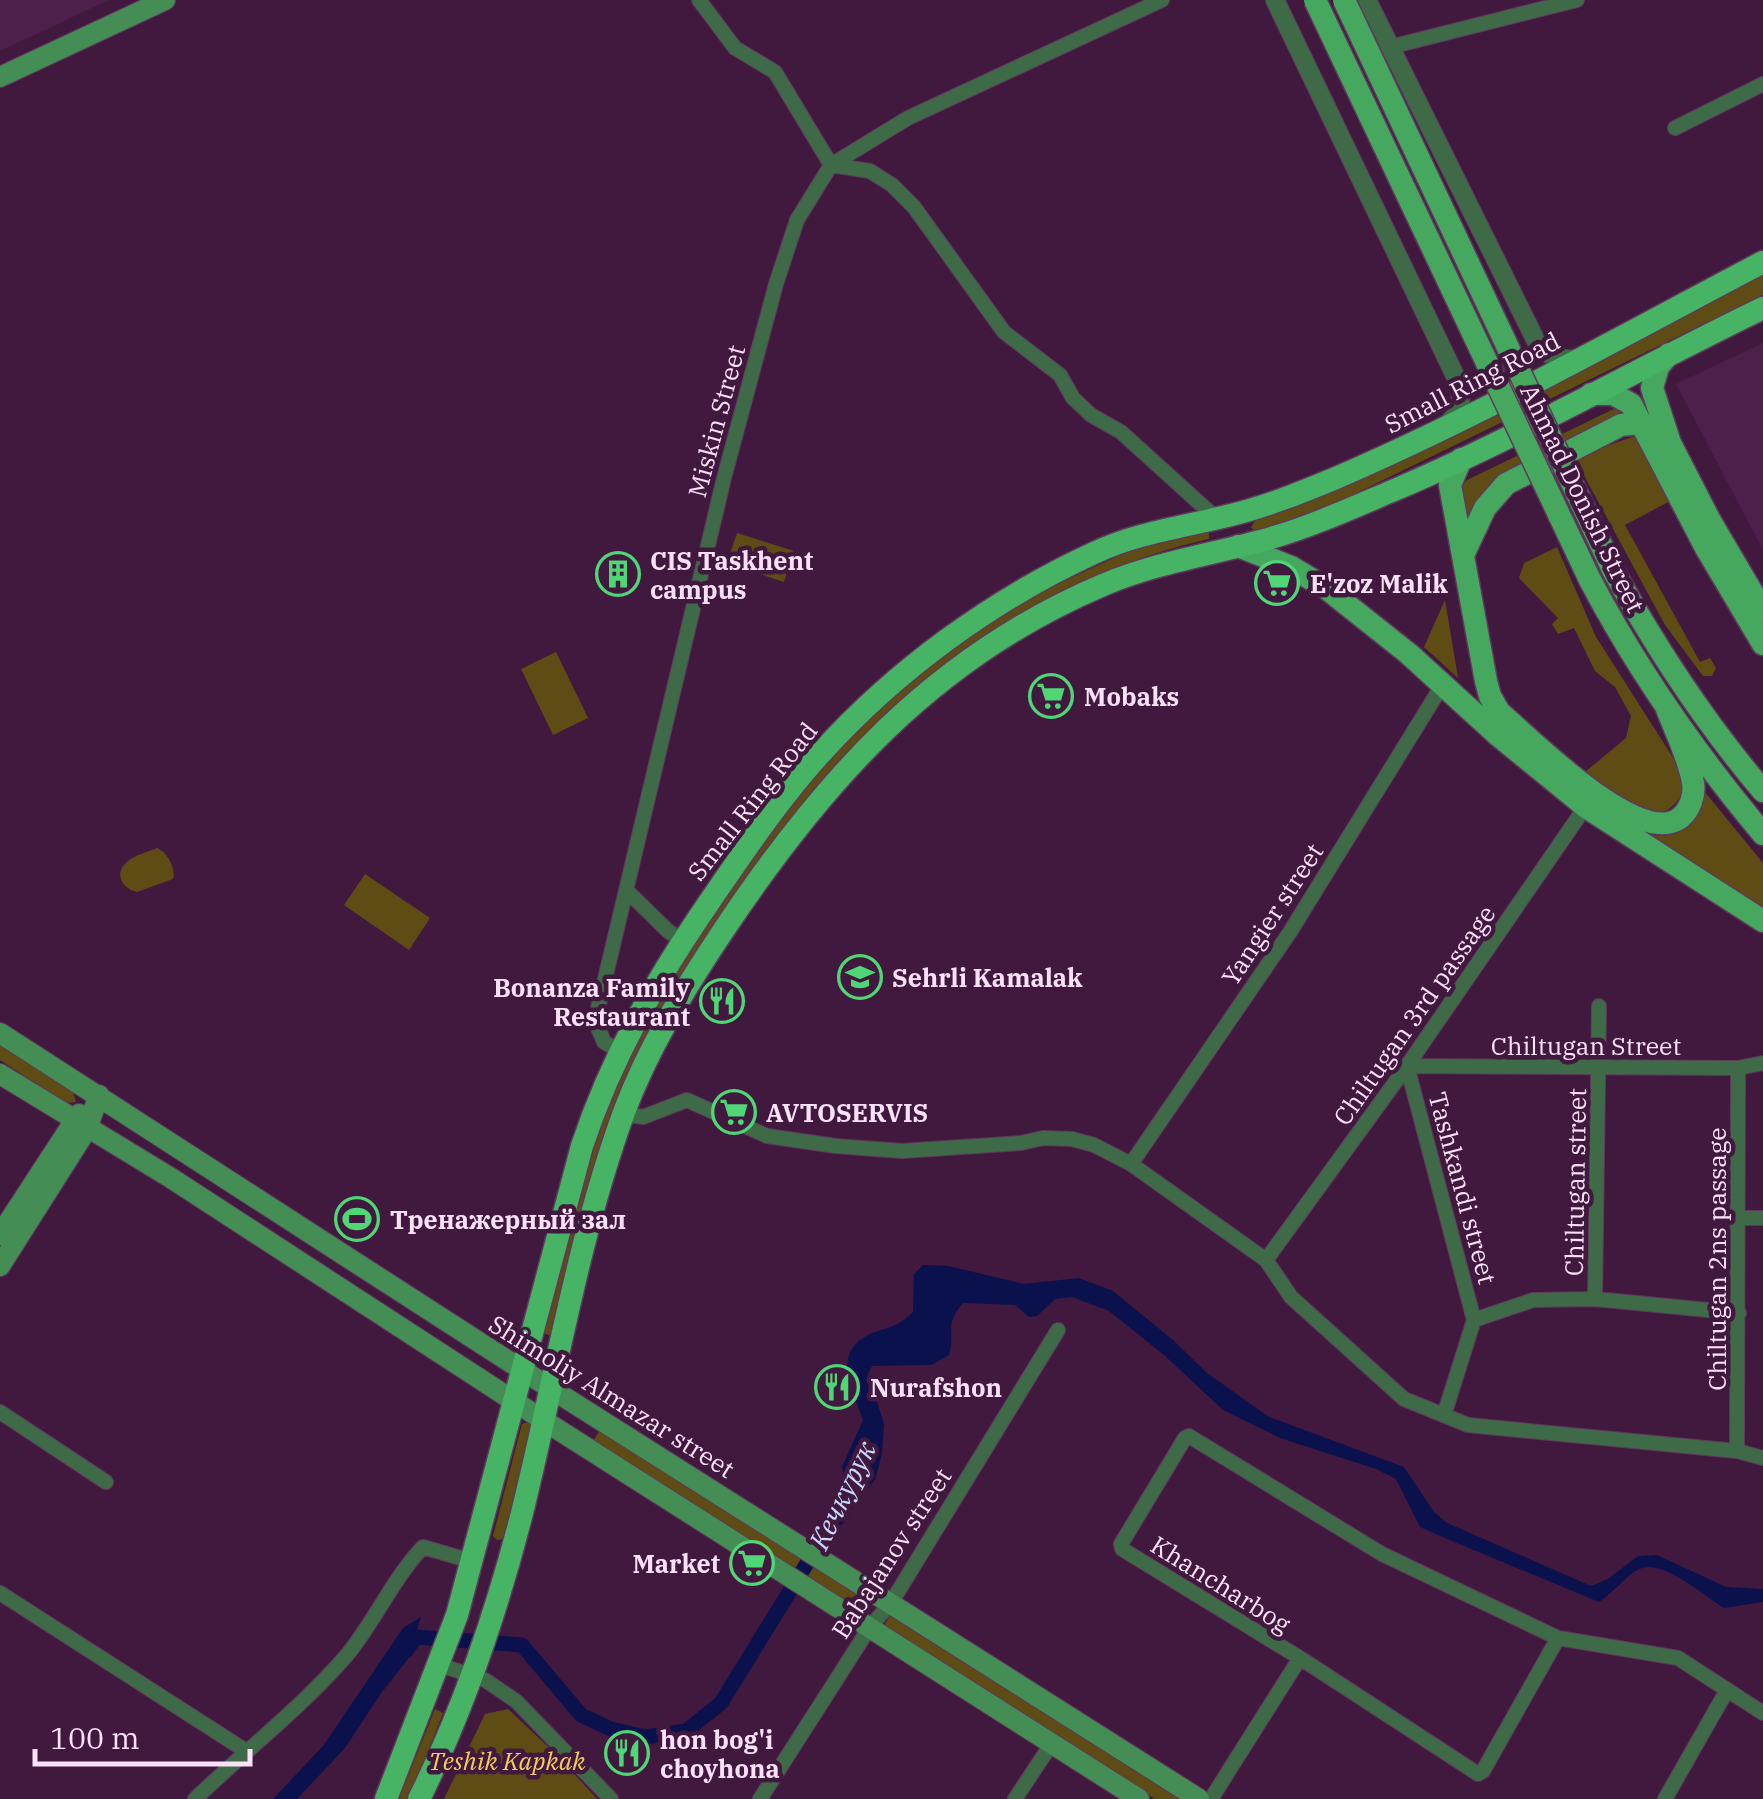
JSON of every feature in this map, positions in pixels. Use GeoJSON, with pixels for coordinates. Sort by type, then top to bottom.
{"type":"FeatureCollection","features":[{"type":"Feature","properties":{"kind":"highway","name":"Small Ring Road"},"geometry":{"type":"LineString","coordinates":[[514,1401],[582,1146],[618,1051],[682,941],[801,776],[860,713],[920,662],[1019,593],[1092,554],[1148,534],[1288,499],[1447,426],[1763,262]]}},
{"type":"Feature","properties":{"kind":"highway"},"geometry":{"type":"LineString","coordinates":[[419,1799],[473,1673],[521,1515],[595,1210],[624,1114],[664,1027],[754,885],[810,808],[884,730],[960,668],[1053,610],[1120,578],[1294,531],[1461,459],[1763,308]]}},
{"type":"Feature","properties":{"kind":"highway"},"geometry":{"type":"LineString","coordinates":[[1223,517],[1238,546]]}},
{"type":"Feature","properties":{"kind":"highway"},"geometry":{"type":"LineString","coordinates":[[386,1799],[457,1615],[514,1401]]}},
{"type":"Feature","properties":{"kind":"main road"},"geometry":{"type":"LineString","coordinates":[[0,78],[165,0]]}},
{"type":"Feature","properties":{"kind":"main road","name":"Ahmad Donish Street"},"geometry":{"type":"LineString","coordinates":[[1315,0],[1590,580],[1630,653],[1667,708],[1763,834]]}},
{"type":"Feature","properties":{"kind":"main road","name":"Ahmad Donish Street"},"geometry":{"type":"LineString","coordinates":[[1344,0],[1613,570],[1658,647],[1763,791]]}},
{"type":"Feature","properties":{"kind":"main road"},"geometry":{"type":"LineString","coordinates":[[1670,354],[1658,366],[1652,388],[1670,443],[1763,611]]}},
{"type":"Feature","properties":{"kind":"main road"},"geometry":{"type":"LineString","coordinates":[[1591,394],[1608,393],[1624,398],[1642,423],[1706,548],[1763,644]]}},
{"type":"Feature","properties":{"kind":"main road"},"geometry":{"type":"LineString","coordinates":[[1499,736],[1479,693],[1460,580],[1469,536],[1485,508],[1506,484],[1621,425],[1642,423],[1670,443]]}},
{"type":"Feature","properties":{"kind":"main road"},"geometry":{"type":"LineString","coordinates":[[1461,459],[1450,485],[1492,700],[1499,712],[1590,800],[1651,822],[1672,822],[1691,803],[1694,784],[1667,708]]}},
{"type":"Feature","properties":{"kind":"main road"},"geometry":{"type":"LineString","coordinates":[[1238,546],[1290,567],[1326,588],[1443,684],[1499,736],[1763,921]]}},
{"type":"Feature","properties":{"kind":"main road"},"geometry":{"type":"LineString","coordinates":[[1737,760],[1763,772]]}},
{"type":"Feature","properties":{"kind":"main road","name":"Shimoliy Almazar street"},"geometry":{"type":"LineString","coordinates":[[0,1033],[550,1388],[1200,1799]]}},
{"type":"Feature","properties":{"kind":"main road"},"geometry":{"type":"LineString","coordinates":[[0,1074],[171,1178],[542,1420],[1139,1799]]}},
{"type":"Feature","properties":{"kind":"main road"},"geometry":{"type":"LineString","coordinates":[[0,1266],[99,1095]]}},
{"type":"Feature","properties":{"kind":"main road"},"geometry":{"type":"LineString","coordinates":[[0,1235],[80,1125]]}},
{"type":"Feature","properties":{"kind":"street"},"geometry":{"type":"LineString","coordinates":[[700,0],[735,48],[776,72],[832,165],[870,171],[892,185],[914,208],[1004,332],[1060,375],[1073,398],[1092,415],[1121,432],[1223,517]]}},
{"type":"Feature","properties":{"kind":"street","name":"Miskin Street"},"geometry":{"type":"LineString","coordinates":[[618,1051],[604,1042],[595,1020],[724,478],[797,220],[832,165],[908,118],[1162,0]]}},
{"type":"Feature","properties":{"kind":"street"},"geometry":{"type":"LineString","coordinates":[[1275,0],[1461,388],[1460,408],[1447,426]]}},
{"type":"Feature","properties":{"kind":"street","name":"Ahmad Donish Street"},"geometry":{"type":"LineString","coordinates":[[1367,0],[1540,349],[1556,358],[1576,360]]}},
{"type":"Feature","properties":{"kind":"street"},"geometry":{"type":"LineString","coordinates":[[1390,47],[1577,0]]}},
{"type":"Feature","properties":{"kind":"street"},"geometry":{"type":"LineString","coordinates":[[1674,128],[1763,84]]}},
{"type":"Feature","properties":{"kind":"street","name":"Yangier street"},"geometry":{"type":"LineString","coordinates":[[1131,1164],[1290,932],[1443,684]]}},
{"type":"Feature","properties":{"kind":"street","name":"Chiltugan 3rd passage"},"geometry":{"type":"LineString","coordinates":[[1266,1260],[1408,1066],[1590,800]]}},
{"type":"Feature","properties":{"kind":"street"},"geometry":{"type":"LineString","coordinates":[[627,891],[682,941]]}},
{"type":"Feature","properties":{"kind":"street","name":"Chiltugаn street"},"geometry":{"type":"LineString","coordinates":[[1595,1299],[1600,1006]]}},
{"type":"Feature","properties":{"kind":"street","name":"Chiltugan Street"},"geometry":{"type":"LineString","coordinates":[[1408,1066],[1738,1068],[1763,1063]]}},
{"type":"Feature","properties":{"kind":"street","name":"Tashkandi street"},"geometry":{"type":"LineString","coordinates":[[1408,1066],[1474,1320]]}},
{"type":"Feature","properties":{"kind":"street","name":"Chiltugаn 2ns passage"},"geometry":{"type":"LineString","coordinates":[[1737,1450],[1738,1068]]}},
{"type":"Feature","properties":{"kind":"street"},"geometry":{"type":"LineString","coordinates":[[624,1114],[644,1117],[688,1100],[767,1136],[902,1151],[1072,1139],[1112,1152],[1266,1260],[1291,1296],[1404,1398],[1468,1425],[1737,1450],[1763,1458]]}},
{"type":"Feature","properties":{"kind":"street"},"geometry":{"type":"LineString","coordinates":[[1739,1218],[1763,1218]]}},
{"type":"Feature","properties":{"kind":"street"},"geometry":{"type":"LineString","coordinates":[[1444,1415],[1474,1320],[1533,1300],[1595,1299],[1739,1313]]}},
{"type":"Feature","properties":{"kind":"street","name":"Babajanov street"},"geometry":{"type":"LineString","coordinates":[[760,1799],[870,1627],[891,1603],[1058,1330]]}},
{"type":"Feature","properties":{"kind":"street"},"geometry":{"type":"LineString","coordinates":[[0,1412],[106,1482]]}},
{"type":"Feature","properties":{"kind":"street","name":"Khancharbog"},"geometry":{"type":"LineString","coordinates":[[1558,1638],[1478,1774],[1122,1549],[1121,1544],[1184,1438],[1189,1436],[1382,1554],[1558,1638],[1678,1658],[1763,1713]]}},
{"type":"Feature","properties":{"kind":"street"},"geometry":{"type":"LineString","coordinates":[[195,1799],[292,1712],[350,1652],[404,1566],[423,1548],[471,1561]]}},
{"type":"Feature","properties":{"kind":"street"},"geometry":{"type":"LineString","coordinates":[[0,1593],[246,1751]]}},
{"type":"Feature","properties":{"kind":"street"},"geometry":{"type":"LineString","coordinates":[[1210,1799],[1300,1658]]}},
{"type":"Feature","properties":{"kind":"street"},"geometry":{"type":"LineString","coordinates":[[441,1663],[473,1673],[516,1702],[610,1799]]}},
{"type":"Feature","properties":{"kind":"street"},"geometry":{"type":"LineString","coordinates":[[1665,1799],[1726,1692]]}},
{"type":"Feature","properties":{"kind":"street"},"geometry":{"type":"LineString","coordinates":[[1015,1799],[1052,1743]]}},
{"type":"Feature","properties":{"kind":"shaded area"},"geometry":{"type":"Polygon","coordinates":[[[0,0],[109,0],[0,51],[0,0]]]}},
{"type":"Feature","properties":{"kind":"shaded area"},"geometry":{"type":"Polygon","coordinates":[[[1763,343],[1763,550],[1676,384],[1763,343]]]}},
{"type":"Feature","properties":{"kind":"green space"},"geometry":{"type":"Polygon","coordinates":[[[1763,274],[1763,295],[1297,522],[1254,531],[1251,527],[1257,518],[1309,502],[1439,442],[1763,274]]]}},
{"type":"Feature","properties":{"kind":"green space"},"geometry":{"type":"Polygon","coordinates":[[[1618,407],[1631,418],[1497,477],[1480,495],[1467,524],[1460,488],[1467,480],[1618,407]]]}},
{"type":"Feature","properties":{"kind":"green space"},"geometry":{"type":"Polygon","coordinates":[[[1641,434],[1672,500],[1625,525],[1700,662],[1710,658],[1716,668],[1712,676],[1703,676],[1665,625],[1574,457],[1641,434]]]}},
{"type":"Feature","properties":{"kind":"green space"},"geometry":{"type":"Polygon","coordinates":[[[1209,531],[1209,539],[1096,576],[1042,601],[991,632],[896,705],[813,790],[741,889],[632,1068],[595,1164],[552,1336],[543,1333],[604,1103],[688,949],[796,797],[893,696],[979,628],[1047,589],[1127,552],[1160,540],[1209,531]]]}},
{"type":"Feature","properties":{"kind":"green space"},"geometry":{"type":"Polygon","coordinates":[[[737,533],[794,551],[784,582],[727,563],[737,533]]]}},
{"type":"Feature","properties":{"kind":"green space"},"geometry":{"type":"Polygon","coordinates":[[[1557,547],[1596,637],[1679,767],[1682,792],[1673,806],[1662,812],[1636,807],[1585,772],[1626,738],[1631,716],[1615,687],[1595,671],[1574,628],[1558,634],[1552,624],[1558,618],[1519,578],[1524,563],[1557,547]]]}},
{"type":"Feature","properties":{"kind":"green space"},"geometry":{"type":"Polygon","coordinates":[[[1445,600],[1458,678],[1424,647],[1445,600]]]}},
{"type":"Feature","properties":{"kind":"green space"},"geometry":{"type":"Polygon","coordinates":[[[556,652],[588,718],[553,735],[521,669],[556,652]]]}},
{"type":"Feature","properties":{"kind":"green space"},"geometry":{"type":"Polygon","coordinates":[[[1704,791],[1763,863],[1763,907],[1646,834],[1669,835],[1686,828],[1698,813],[1704,791]]]}},
{"type":"Feature","properties":{"kind":"green space"},"geometry":{"type":"Polygon","coordinates":[[[157,848],[170,861],[173,879],[137,892],[128,888],[120,876],[123,867],[133,857],[157,848]]]}},
{"type":"Feature","properties":{"kind":"green space"},"geometry":{"type":"Polygon","coordinates":[[[365,874],[430,918],[409,950],[344,905],[365,874]]]}},
{"type":"Feature","properties":{"kind":"green space"},"geometry":{"type":"Polygon","coordinates":[[[0,1045],[73,1092],[76,1102],[66,1103],[0,1060],[0,1045]]]}},
{"type":"Feature","properties":{"kind":"green space"},"geometry":{"type":"Polygon","coordinates":[[[528,1422],[532,1427],[503,1539],[497,1540],[493,1536],[522,1424],[528,1422]]]}},
{"type":"Feature","properties":{"kind":"green space"},"geometry":{"type":"Polygon","coordinates":[[[600,1430],[873,1605],[867,1615],[593,1441],[600,1430]]]}},
{"type":"Feature","properties":{"kind":"green space"},"geometry":{"type":"Polygon","coordinates":[[[890,1616],[1179,1799],[1155,1799],[883,1627],[890,1616]]]}},
{"type":"Feature","properties":{"kind":"green space"},"geometry":{"type":"Polygon","coordinates":[[[435,1709],[443,1713],[409,1799],[399,1799],[435,1709]]]}},
{"type":"Feature","properties":{"kind":"green space","name":"Teshik Kapkak"},"geometry":{"type":"Polygon","coordinates":[[[508,1709],[597,1799],[444,1799],[485,1714],[508,1709]]]}},
{"type":"Feature","properties":{"kind":"water"},"geometry":{"type":"Polygon","coordinates":[[[923,1265],[948,1266],[1024,1284],[1079,1278],[1113,1291],[1207,1373],[1269,1417],[1404,1467],[1434,1512],[1447,1523],[1591,1586],[1608,1579],[1638,1556],[1657,1555],[1726,1587],[1763,1589],[1763,1602],[1724,1608],[1670,1573],[1647,1567],[1632,1573],[1599,1602],[1420,1527],[1396,1479],[1280,1438],[1223,1410],[1109,1311],[1072,1297],[1055,1299],[1037,1316],[1029,1317],[1015,1305],[963,1303],[952,1324],[949,1355],[931,1365],[872,1366],[868,1374],[884,1424],[875,1480],[856,1501],[844,1523],[829,1531],[830,1512],[845,1481],[842,1467],[863,1420],[848,1377],[849,1355],[863,1338],[899,1323],[913,1312],[914,1274],[923,1265]]]}},
{"type":"Feature","properties":{"kind":"water"},"geometry":{"type":"Polygon","coordinates":[[[421,1617],[408,1659],[345,1748],[297,1799],[273,1799],[323,1746],[403,1628],[421,1617]]]}},
{"type":"Feature","properties":{"kind":"waterway","name":"Кечкурук"},"geometry":{"type":"LineString","coordinates":[[406,1651],[416,1637],[522,1645],[581,1715],[611,1729],[645,1737],[686,1731],[721,1703],[838,1513]]}},
{"type":"Feature","properties":{"kind":"place","name":"CIS Taskhent campus"},"geometry":{"type":"Point","coordinates":[618,574]}},
{"type":"Feature","properties":{"kind":"place","name":"E'zoz Malik"},"geometry":{"type":"Point","coordinates":[1277,583]}},
{"type":"Feature","properties":{"kind":"place","name":"Mobaks"},"geometry":{"type":"Point","coordinates":[1051,696]}},
{"type":"Feature","properties":{"kind":"place","name":"Sehrli Kamalak"},"geometry":{"type":"Point","coordinates":[860,977]}},
{"type":"Feature","properties":{"kind":"place","name":"Bonanza Family Restaurant"},"geometry":{"type":"Point","coordinates":[722,1001]}},
{"type":"Feature","properties":{"kind":"place","name":"AVTOSERVIS"},"geometry":{"type":"Point","coordinates":[734,1112]}},
{"type":"Feature","properties":{"kind":"place","name":"Тренажерный зал"},"geometry":{"type":"Point","coordinates":[357,1219]}},
{"type":"Feature","properties":{"kind":"place","name":"Nurafshon"},"geometry":{"type":"Point","coordinates":[837,1387]}},
{"type":"Feature","properties":{"kind":"place","name":"Market"},"geometry":{"type":"Point","coordinates":[752,1563]}},
{"type":"Feature","properties":{"kind":"place","name":"hon bog'i choyhona"},"geometry":{"type":"Point","coordinates":[627,1753]}}]}
